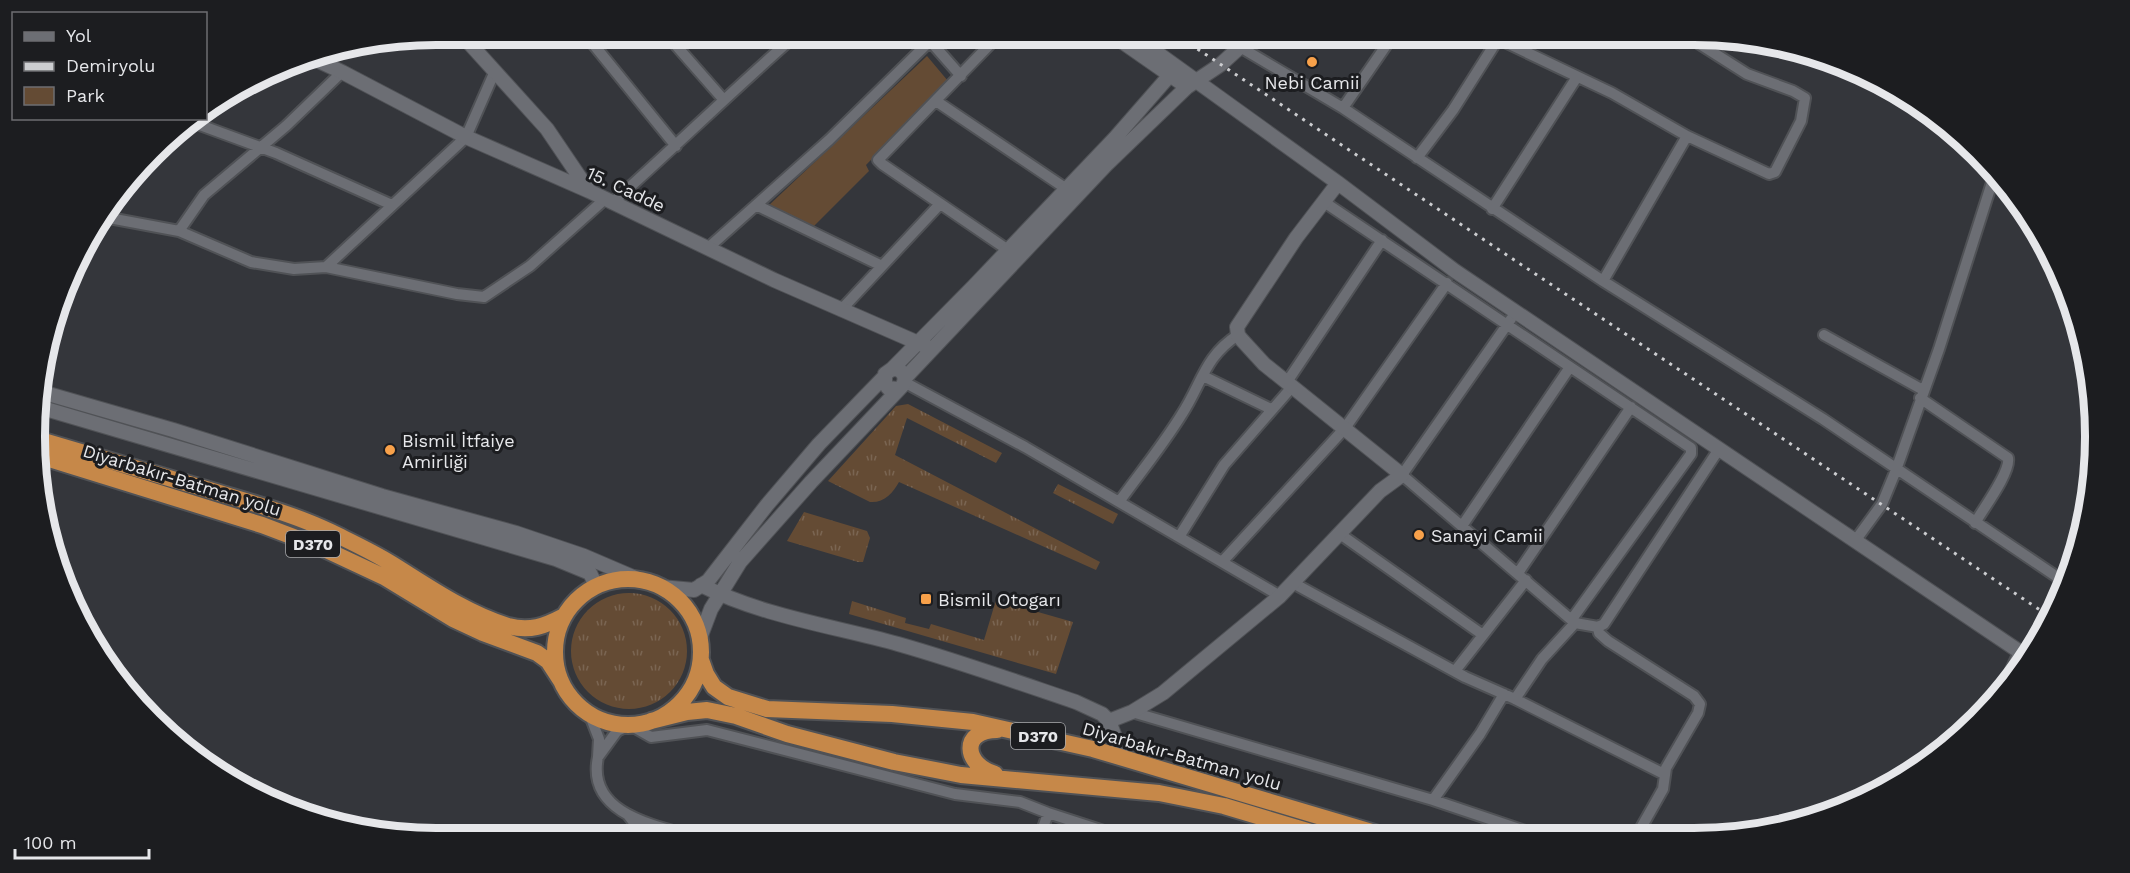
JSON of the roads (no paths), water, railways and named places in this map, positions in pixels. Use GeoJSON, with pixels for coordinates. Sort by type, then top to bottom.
{"type":"FeatureCollection","features":[{"type":"Feature","properties":{"kind":"highway","name":"Diyarbakır-Batman yolu"},"geometry":{"type":"LineString","coordinates":[[45,442],[265,507],[332,532],[388,562],[448,600],[487,619],[524,630],[535,629],[564,616]]}},
{"type":"Feature","properties":{"kind":"highway","name":"Diyarbakır-Batman yolu"},"geometry":{"type":"LineString","coordinates":[[46,458],[261,525],[320,547],[384,577],[453,619],[537,653],[548,662],[561,681]]}},
{"type":"Feature","properties":{"kind":"highway"},"geometry":{"type":"LineString","coordinates":[[618,579],[640,580],[661,587],[680,600],[693,618],[700,638],[701,660],[696,679],[685,698],[670,712],[651,721],[630,725],[609,722],[590,713],[573,700],[561,681],[555,659],[556,637],[564,616],[578,598],[596,586],[618,579]]}},
{"type":"Feature","properties":{"kind":"highway","name":"Diyarbakır-Batman yolu"},"geometry":{"type":"LineString","coordinates":[[701,660],[714,687],[728,697],[767,709],[941,718],[1010,730],[1123,758],[1358,828]]}},
{"type":"Feature","properties":{"kind":"highway","name":"Diyarbakır-Batman yolu"},"geometry":{"type":"LineString","coordinates":[[651,721],[687,712],[707,710],[736,716],[788,734],[894,762],[961,775],[1158,793],[1224,806],[1297,828]]}},
{"type":"Feature","properties":{"kind":"highway"},"geometry":{"type":"LineString","coordinates":[[1010,730],[985,730],[978,733],[970,748],[972,758],[977,765],[986,771],[1017,780]]}},
{"type":"Feature","properties":{"kind":"street"},"geometry":{"type":"LineString","coordinates":[[471,45],[547,129],[589,191]]}},
{"type":"Feature","properties":{"kind":"street"},"geometry":{"type":"LineString","coordinates":[[594,45],[676,146]]}},
{"type":"Feature","properties":{"kind":"street"},"geometry":{"type":"LineString","coordinates":[[676,45],[723,99]]}},
{"type":"Feature","properties":{"kind":"street"},"geometry":{"type":"LineString","coordinates":[[679,48],[682,45]]}},
{"type":"Feature","properties":{"kind":"street"},"geometry":{"type":"LineString","coordinates":[[111,218],[179,231],[251,262],[294,269],[326,267],[457,294],[484,297],[530,266],[676,146],[723,99],[784,45]]}},
{"type":"Feature","properties":{"kind":"street"},"geometry":{"type":"LineString","coordinates":[[708,248],[829,140],[920,45]]}},
{"type":"Feature","properties":{"kind":"street"},"geometry":{"type":"LineString","coordinates":[[933,45],[961,76]]}},
{"type":"Feature","properties":{"kind":"street"},"geometry":{"type":"LineString","coordinates":[[990,45],[878,159],[882,164],[1008,250]]}},
{"type":"Feature","properties":{"kind":"street"},"geometry":{"type":"LineString","coordinates":[[1129,45],[1193,84],[1338,183],[1455,271],[2020,652]]}},
{"type":"Feature","properties":{"kind":"street"},"geometry":{"type":"LineString","coordinates":[[1143,45],[1173,71]]}},
{"type":"Feature","properties":{"kind":"street"},"geometry":{"type":"LineString","coordinates":[[1237,45],[1344,108],[1492,209],[1823,419],[2058,578]]}},
{"type":"Feature","properties":{"kind":"street"},"geometry":{"type":"LineString","coordinates":[[661,587],[694,590],[708,581],[767,505],[819,444],[1008,250],[1193,84],[1244,45]]}},
{"type":"Feature","properties":{"kind":"street"},"geometry":{"type":"LineString","coordinates":[[1344,108],[1387,45]]}},
{"type":"Feature","properties":{"kind":"street"},"geometry":{"type":"LineString","coordinates":[[1417,158],[1453,110],[1489,45]]}},
{"type":"Feature","properties":{"kind":"street"},"geometry":{"type":"LineString","coordinates":[[1510,45],[1612,93],[1687,136],[1769,174],[1775,172],[1801,121],[1805,98],[1793,91],[1747,74],[1702,45]]}},
{"type":"Feature","properties":{"kind":"street","name":"15. Cadde"},"geometry":{"type":"LineString","coordinates":[[322,62],[466,137],[589,191],[774,280],[932,349]]}},
{"type":"Feature","properties":{"kind":"street"},"geometry":{"type":"LineString","coordinates":[[326,267],[466,137],[495,71]]}},
{"type":"Feature","properties":{"kind":"street"},"geometry":{"type":"LineString","coordinates":[[700,638],[719,594],[740,562],[1072,192],[1173,71]]}},
{"type":"Feature","properties":{"kind":"street"},"geometry":{"type":"LineString","coordinates":[[179,231],[204,195],[286,126],[342,72]]}},
{"type":"Feature","properties":{"kind":"street"},"geometry":{"type":"LineString","coordinates":[[1492,209],[1577,77]]}},
{"type":"Feature","properties":{"kind":"street"},"geometry":{"type":"LineString","coordinates":[[936,101],[1072,192]]}},
{"type":"Feature","properties":{"kind":"street"},"geometry":{"type":"LineString","coordinates":[[199,125],[276,153],[392,206]]}},
{"type":"Feature","properties":{"kind":"street"},"geometry":{"type":"LineString","coordinates":[[1603,281],[1687,136]]}},
{"type":"Feature","properties":{"kind":"street"},"geometry":{"type":"LineString","coordinates":[[1338,183],[1296,238],[1237,327],[1238,335],[1264,364],[1402,475],[1573,621],[1598,627],[1604,624],[1719,449]]}},
{"type":"Feature","properties":{"kind":"street"},"geometry":{"type":"LineString","coordinates":[[1855,541],[1882,504],[1896,470],[1939,349],[1992,183]]}},
{"type":"Feature","properties":{"kind":"street"},"geometry":{"type":"LineString","coordinates":[[1324,202],[1689,447],[1691,454],[1515,699]]}},
{"type":"Feature","properties":{"kind":"street"},"geometry":{"type":"LineString","coordinates":[[842,310],[940,204]]}},
{"type":"Feature","properties":{"kind":"street"},"geometry":{"type":"LineString","coordinates":[[756,206],[882,266]]}},
{"type":"Feature","properties":{"kind":"street"},"geometry":{"type":"LineString","coordinates":[[1179,537],[1224,465],[1290,384],[1382,240]]}},
{"type":"Feature","properties":{"kind":"street"},"geometry":{"type":"LineString","coordinates":[[1222,562],[1345,428],[1447,283]]}},
{"type":"Feature","properties":{"kind":"street"},"geometry":{"type":"LineString","coordinates":[[1109,721],[1132,712],[1163,693],[1280,596],[1380,491],[1402,475],[1516,312]]}},
{"type":"Feature","properties":{"kind":"street"},"geometry":{"type":"LineString","coordinates":[[1119,502],[1174,427],[1216,352],[1238,335]]}},
{"type":"Feature","properties":{"kind":"street"},"geometry":{"type":"LineString","coordinates":[[1824,335],[1922,394],[2008,458],[2009,464],[2004,475],[1975,523]]}},
{"type":"Feature","properties":{"kind":"street"},"geometry":{"type":"LineString","coordinates":[[1462,526],[1570,367]]}},
{"type":"Feature","properties":{"kind":"street"},"geometry":{"type":"LineString","coordinates":[[888,373],[899,370],[902,383],[1024,447],[1280,596]]}},
{"type":"Feature","properties":{"kind":"street"},"geometry":{"type":"LineString","coordinates":[[1203,376],[1271,410]]}},
{"type":"Feature","properties":{"kind":"street"},"geometry":{"type":"LineString","coordinates":[[47,394],[173,430],[382,496],[516,533],[584,556],[640,580]]}},
{"type":"Feature","properties":{"kind":"street"},"geometry":{"type":"LineString","coordinates":[[1455,671],[1483,635],[1522,577],[1631,407]]}},
{"type":"Feature","properties":{"kind":"street"},"geometry":{"type":"LineString","coordinates":[[46,410],[556,559],[590,573],[596,586]]}},
{"type":"Feature","properties":{"kind":"street"},"geometry":{"type":"LineString","coordinates":[[1340,534],[1483,635]]}},
{"type":"Feature","properties":{"kind":"street"},"geometry":{"type":"LineString","coordinates":[[1293,583],[1455,671],[1664,774]]}},
{"type":"Feature","properties":{"kind":"street"},"geometry":{"type":"LineString","coordinates":[[701,585],[719,594],[766,610],[899,644],[1065,698],[1102,714],[1109,721],[1123,758]]}},
{"type":"Feature","properties":{"kind":"street"},"geometry":{"type":"LineString","coordinates":[[1598,627],[1599,633],[1608,641],[1694,696],[1700,707],[1664,774],[1663,789],[1641,828]]}},
{"type":"Feature","properties":{"kind":"street"},"geometry":{"type":"LineString","coordinates":[[1433,800],[1480,734],[1504,694]]}},
{"type":"Feature","properties":{"kind":"street"},"geometry":{"type":"LineString","coordinates":[[1132,712],[1433,800],[1516,828]]}},
{"type":"Feature","properties":{"kind":"street"},"geometry":{"type":"LineString","coordinates":[[590,713],[599,739],[596,772],[602,793],[610,803],[628,815],[668,828]]}},
{"type":"Feature","properties":{"kind":"street"},"geometry":{"type":"LineString","coordinates":[[598,757],[617,731],[630,725],[651,737],[707,730],[955,794],[1020,802],[1094,828]]}},
{"type":"Feature","properties":{"kind":"street"},"geometry":{"type":"LineString","coordinates":[[1043,828],[1048,813]]}},
{"type":"Feature","properties":{"kind":"street"},"geometry":{"type":"LineString","coordinates":[[628,815],[638,828]]}},
{"type":"Feature","properties":{"kind":"railway"},"geometry":{"type":"LineString","coordinates":[[1192,45],[2044,612]]}},
{"type":"Feature","properties":{"kind":"place","name":"Nebi Camii"},"geometry":{"type":"Point","coordinates":[1312,62]}},
{"type":"Feature","properties":{"kind":"place","name":"Bismil İtfaiye Amirliği"},"geometry":{"type":"Point","coordinates":[390,450]}},
{"type":"Feature","properties":{"kind":"place","name":"Sanayi Camii"},"geometry":{"type":"Point","coordinates":[1419,535]}},
{"type":"Feature","properties":{"kind":"place","name":"Bismil Otogarı"},"geometry":{"type":"Point","coordinates":[926,599]}}]}
